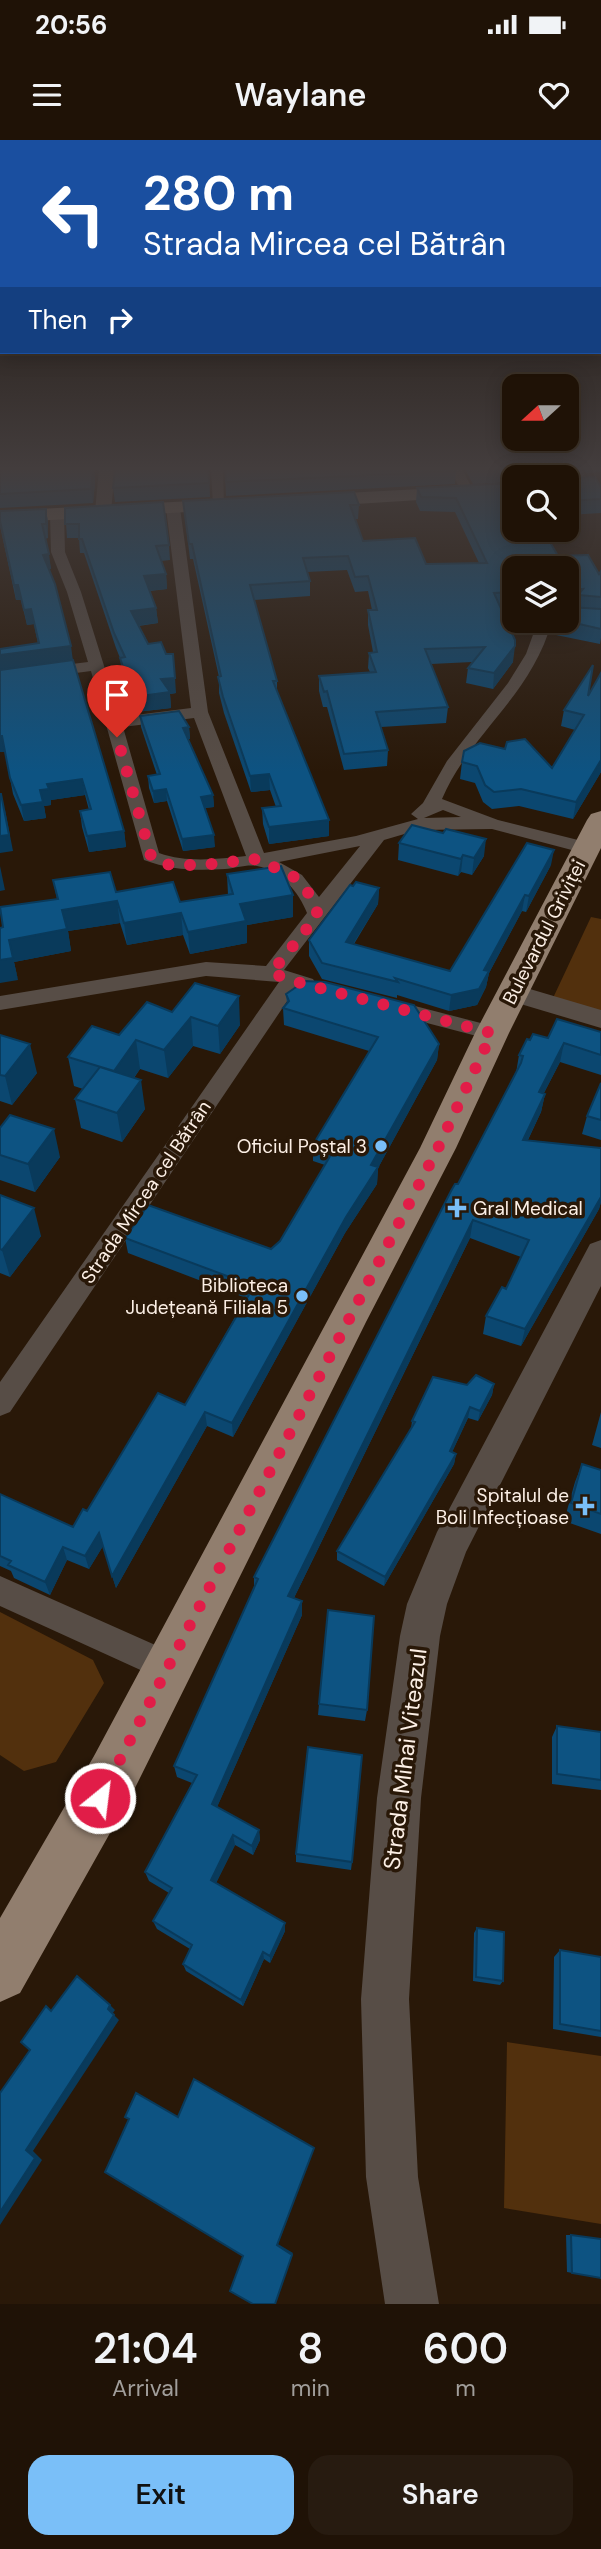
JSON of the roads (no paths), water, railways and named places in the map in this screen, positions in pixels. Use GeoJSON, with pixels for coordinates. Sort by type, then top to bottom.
{"type":"FeatureCollection","features":[{"type":"Feature","properties":{"kind":"main road","name":"Bulevardul Griviței"},"geometry":{"type":"LineString","coordinates":[[0,1973],[113,1775],[438,1148],[492,1033],[601,820]]}},
{"type":"Feature","properties":{"kind":"street"},"geometry":{"type":"LineString","coordinates":[[65,570],[97,666],[151,856],[159,863],[182,865],[257,859],[378,835],[405,827],[430,813],[455,813],[587,848]]}},
{"type":"Feature","properties":{"kind":"street"},"geometry":{"type":"LineString","coordinates":[[181,570],[200,712],[257,859],[294,877],[311,896],[318,915]]}},
{"type":"Feature","properties":{"kind":"street"},"geometry":{"type":"LineString","coordinates":[[430,813],[444,777],[510,690],[540,643],[542,633]]}},
{"type":"Feature","properties":{"kind":"street"},"geometry":{"type":"LineString","coordinates":[[0,678],[97,666]]}},
{"type":"Feature","properties":{"kind":"street"},"geometry":{"type":"LineString","coordinates":[[114,723],[200,712]]}},
{"type":"Feature","properties":{"kind":"street"},"geometry":{"type":"LineString","coordinates":[[444,777],[455,813]]}},
{"type":"Feature","properties":{"kind":"street","name":"Strada Mircea cel Bătrân"},"geometry":{"type":"LineString","coordinates":[[0,1404],[281,976],[318,915],[378,835]]}},
{"type":"Feature","properties":{"kind":"street"},"geometry":{"type":"LineString","coordinates":[[0,1003],[206,970],[281,976],[323,989]]}},
{"type":"Feature","properties":{"kind":"street"},"geometry":{"type":"LineString","coordinates":[[513,993],[601,1019]]}},
{"type":"Feature","properties":{"kind":"street"},"geometry":{"type":"LineString","coordinates":[[362,999],[492,1033]]}},
{"type":"Feature","properties":{"kind":"street","name":"Strada Mihai Viteazul"},"geometry":{"type":"LineString","coordinates":[[412,2304],[391,2176],[385,1999],[399,1798],[420,1636],[430,1593],[450,1545],[533,1390],[601,1253]]}},
{"type":"Feature","properties":{"kind":"street"},"geometry":{"type":"LineString","coordinates":[[0,1591],[169,1667]]}},
{"type":"Feature","properties":{"kind":"place","name":"Oficiul Poștal 3"},"geometry":{"type":"Point","coordinates":[381,1146]}},
{"type":"Feature","properties":{"kind":"place","name":"Gral Medical"},"geometry":{"type":"Point","coordinates":[457,1208]}},
{"type":"Feature","properties":{"kind":"place","name":"Biblioteca Județeană Filiala 5"},"geometry":{"type":"Point","coordinates":[302,1296]}},
{"type":"Feature","properties":{"kind":"place","name":"Spitalul de Boli Infecțioase"},"geometry":{"type":"Point","coordinates":[585,1506]}}]}
